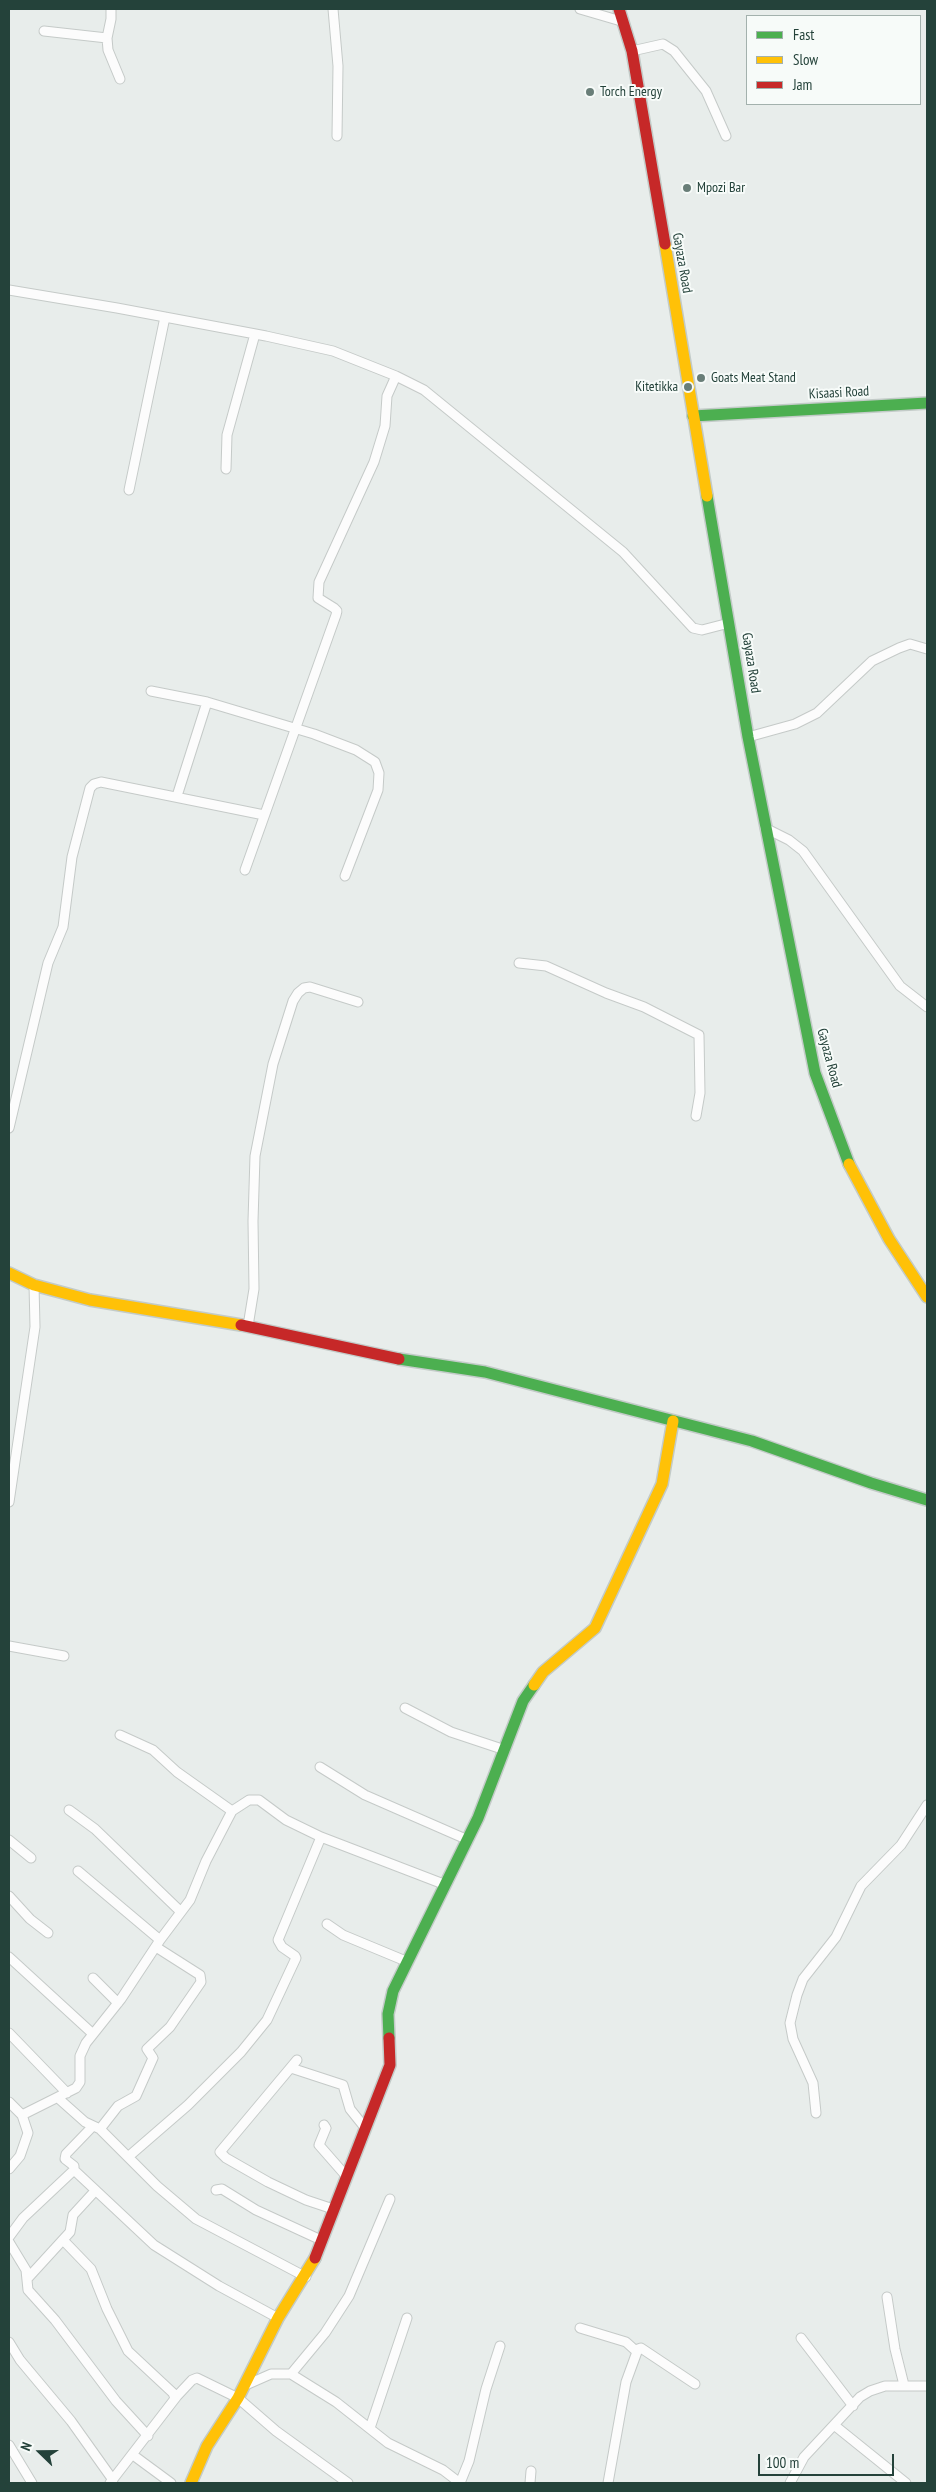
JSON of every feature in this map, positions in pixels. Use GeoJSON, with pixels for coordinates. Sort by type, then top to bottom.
{"type":"FeatureCollection","features":[{"type":"Feature","properties":{"kind":"street"},"geometry":{"type":"LineString","coordinates":[[110,9],[111,19],[107,38],[108,50],[120,79]]}},
{"type":"Feature","properties":{"kind":"street"},"geometry":{"type":"LineString","coordinates":[[333,9],[338,66],[337,136]]}},
{"type":"Feature","properties":{"kind":"street"},"geometry":{"type":"LineString","coordinates":[[580,9],[621,21]]}},
{"type":"Feature","properties":{"kind":"street","name":"Gayaza Road"},"geometry":{"type":"LineString","coordinates":[[619,9],[621,21],[632,51],[748,737],[815,1073],[852,1171],[889,1239],[927,1297]]}},
{"type":"Feature","properties":{"kind":"street"},"geometry":{"type":"LineString","coordinates":[[44,31],[107,38]]}},
{"type":"Feature","properties":{"kind":"street"},"geometry":{"type":"LineString","coordinates":[[632,51],[663,44],[674,51],[706,91],[726,136]]}},
{"type":"Feature","properties":{"kind":"street"},"geometry":{"type":"LineString","coordinates":[[9,290],[255,334],[333,352],[396,376],[424,390],[623,552],[693,628],[702,630],[729,623]]}},
{"type":"Feature","properties":{"kind":"street"},"geometry":{"type":"LineString","coordinates":[[129,490],[165,317]]}},
{"type":"Feature","properties":{"kind":"street"},"geometry":{"type":"LineString","coordinates":[[226,469],[229,427],[255,334]]}},
{"type":"Feature","properties":{"kind":"street"},"geometry":{"type":"LineString","coordinates":[[245,870],[337,611],[318,598],[319,582],[374,462],[385,426],[387,396],[396,376]]}},
{"type":"Feature","properties":{"kind":"street","name":"Kisaasi Road"},"geometry":{"type":"LineString","coordinates":[[693,416],[927,402]]}},
{"type":"Feature","properties":{"kind":"street"},"geometry":{"type":"LineString","coordinates":[[748,737],[795,724],[817,713],[872,661],[890,652],[910,644],[927,649]]}},
{"type":"Feature","properties":{"kind":"street"},"geometry":{"type":"LineString","coordinates":[[152,691],[207,702],[295,728],[356,750],[375,762],[378,790],[345,876]]}},
{"type":"Feature","properties":{"kind":"street"},"geometry":{"type":"LineString","coordinates":[[177,796],[207,702]]}},
{"type":"Feature","properties":{"kind":"street"},"geometry":{"type":"LineString","coordinates":[[9,1128],[48,963],[63,927],[72,857],[90,788],[94,784],[101,782],[126,789],[177,796],[264,815]]}},
{"type":"Feature","properties":{"kind":"street"},"geometry":{"type":"LineString","coordinates":[[765,828],[789,840],[803,851],[900,986],[927,1008]]}},
{"type":"Feature","properties":{"kind":"street"},"geometry":{"type":"LineString","coordinates":[[519,963],[546,966],[606,993],[644,1007],[698,1035],[700,1093],[696,1116]]}},
{"type":"Feature","properties":{"kind":"street"},"geometry":{"type":"LineString","coordinates":[[248,1326],[254,1289],[256,1156],[272,1064],[293,1001],[304,988],[310,987],[358,1002]]}},
{"type":"Feature","properties":{"kind":"street"},"geometry":{"type":"LineString","coordinates":[[9,1273],[34,1285],[90,1300],[248,1326],[409,1361],[485,1372],[752,1441],[871,1484],[927,1500]]}},
{"type":"Feature","properties":{"kind":"street"},"geometry":{"type":"LineString","coordinates":[[9,1502],[35,1327],[34,1285]]}},
{"type":"Feature","properties":{"kind":"street"},"geometry":{"type":"LineString","coordinates":[[191,2483],[207,2446],[246,2385],[278,2318],[306,2278],[390,2065],[389,2004],[478,1818],[523,1701],[543,1672],[595,1628],[662,1484],[673,1421]]}},
{"type":"Feature","properties":{"kind":"street"},"geometry":{"type":"LineString","coordinates":[[9,1646],[64,1656]]}},
{"type":"Feature","properties":{"kind":"street"},"geometry":{"type":"LineString","coordinates":[[405,1708],[451,1732],[505,1750]]}},
{"type":"Feature","properties":{"kind":"street"},"geometry":{"type":"LineString","coordinates":[[120,1735],[153,1750],[177,1772],[232,1811]]}},
{"type":"Feature","properties":{"kind":"street"},"geometry":{"type":"LineString","coordinates":[[320,1768],[365,1795],[468,1840]]}},
{"type":"Feature","properties":{"kind":"street"},"geometry":{"type":"LineString","coordinates":[[22,2115],[76,2088],[80,2082],[80,2056],[93,2034],[118,2002],[181,1912],[196,1887],[206,1861],[232,1811],[250,1800],[259,1800],[286,1820],[321,1837],[446,1885]]}},
{"type":"Feature","properties":{"kind":"street"},"geometry":{"type":"LineString","coordinates":[[816,2113],[813,2083],[792,2039],[790,2024],[797,1995],[804,1979],[836,1937],[861,1886],[901,1845],[927,1805]]}},
{"type":"Feature","properties":{"kind":"street"},"geometry":{"type":"LineString","coordinates":[[69,1810],[95,1829],[181,1912]]}},
{"type":"Feature","properties":{"kind":"street"},"geometry":{"type":"LineString","coordinates":[[128,2157],[188,2105],[241,2052],[267,2020],[296,1958],[282,1947],[278,1940],[321,1837]]}},
{"type":"Feature","properties":{"kind":"street"},"geometry":{"type":"LineString","coordinates":[[9,1840],[31,1858]]}},
{"type":"Feature","properties":{"kind":"street"},"geometry":{"type":"LineString","coordinates":[[78,1871],[158,1943],[200,1975],[201,1982],[170,2027],[147,2049],[153,2058],[136,2096],[118,2106],[66,2154],[65,2159],[74,2166],[74,2170],[95,2191],[154,2245],[219,2286],[278,2318]]}},
{"type":"Feature","properties":{"kind":"street"},"geometry":{"type":"LineString","coordinates":[[9,1896],[30,1919],[48,1933]]}},
{"type":"Feature","properties":{"kind":"street"},"geometry":{"type":"LineString","coordinates":[[327,1924],[343,1934],[408,1962]]}},
{"type":"Feature","properties":{"kind":"street"},"geometry":{"type":"LineString","coordinates":[[9,1957],[93,2034]]}},
{"type":"Feature","properties":{"kind":"street"},"geometry":{"type":"LineString","coordinates":[[92,1978],[118,2002]]}},
{"type":"Feature","properties":{"kind":"street"},"geometry":{"type":"LineString","coordinates":[[9,2033],[67,2093]]}},
{"type":"Feature","properties":{"kind":"street"},"geometry":{"type":"LineString","coordinates":[[297,2060],[220,2152],[226,2158],[268,2182],[306,2200],[333,2209]]}},
{"type":"Feature","properties":{"kind":"street"},"geometry":{"type":"LineString","coordinates":[[291,2068],[343,2085],[350,2110],[366,2129]]}},
{"type":"Feature","properties":{"kind":"street"},"geometry":{"type":"LineString","coordinates":[[58,2098],[96,2128],[157,2186],[196,2219],[306,2278]]}},
{"type":"Feature","properties":{"kind":"street"},"geometry":{"type":"LineString","coordinates":[[9,2102],[22,2115],[28,2133],[20,2156],[9,2169]]}},
{"type":"Feature","properties":{"kind":"street"},"geometry":{"type":"LineString","coordinates":[[324,2125],[326,2128],[319,2146],[347,2177]]}},
{"type":"Feature","properties":{"kind":"street"},"geometry":{"type":"LineString","coordinates":[[9,2237],[24,2218],[74,2170]]}},
{"type":"Feature","properties":{"kind":"street"},"geometry":{"type":"LineString","coordinates":[[216,2190],[222,2189],[256,2210],[321,2240]]}},
{"type":"Feature","properties":{"kind":"street"},"geometry":{"type":"LineString","coordinates":[[28,2280],[70,2232],[73,2215],[95,2191]]}},
{"type":"Feature","properties":{"kind":"street"},"geometry":{"type":"LineString","coordinates":[[291,2374],[325,2333],[349,2296],[390,2200]]}},
{"type":"Feature","properties":{"kind":"street"},"geometry":{"type":"LineString","coordinates":[[63,2240],[91,2269],[107,2309],[128,2351],[173,2393],[175,2398]]}},
{"type":"Feature","properties":{"kind":"street"},"geometry":{"type":"LineString","coordinates":[[9,2242],[13,2260],[26,2270],[28,2290],[54,2320],[116,2401],[148,2436]]}},
{"type":"Feature","properties":{"kind":"street"},"geometry":{"type":"LineString","coordinates":[[887,2297],[895,2349],[904,2385]]}},
{"type":"Feature","properties":{"kind":"street"},"geometry":{"type":"LineString","coordinates":[[370,2428],[407,2318]]}},
{"type":"Feature","properties":{"kind":"street"},"geometry":{"type":"LineString","coordinates":[[580,2328],[626,2342],[636,2351]]}},
{"type":"Feature","properties":{"kind":"street"},"geometry":{"type":"LineString","coordinates":[[801,2338],[853,2406]]}},
{"type":"Feature","properties":{"kind":"street"},"geometry":{"type":"LineString","coordinates":[[9,2342],[20,2360],[75,2426],[112,2482],[175,2398],[192,2380],[197,2378],[238,2398],[291,2443],[348,2483]]}},
{"type":"Feature","properties":{"kind":"street"},"geometry":{"type":"LineString","coordinates":[[246,2385],[270,2374],[291,2374],[323,2393],[388,2442],[443,2470],[460,2483],[469,2461],[486,2388],[500,2346]]}},
{"type":"Feature","properties":{"kind":"street"},"geometry":{"type":"LineString","coordinates":[[608,2483],[626,2382],[636,2351],[641,2348],[695,2384]]}},
{"type":"Feature","properties":{"kind":"street"},"geometry":{"type":"LineString","coordinates":[[790,2483],[804,2457],[860,2397],[885,2386],[927,2386]]}},
{"type":"Feature","properties":{"kind":"street"},"geometry":{"type":"LineString","coordinates":[[834,2425],[906,2483]]}},
{"type":"Feature","properties":{"kind":"street"},"geometry":{"type":"LineString","coordinates":[[9,2445],[32,2483]]}},
{"type":"Feature","properties":{"kind":"street"},"geometry":{"type":"LineString","coordinates":[[133,2455],[171,2483]]}},
{"type":"Feature","properties":{"kind":"street"},"geometry":{"type":"LineString","coordinates":[[530,2483],[531,2471]]}},
{"type":"Feature","properties":{"kind":"traffic: fast"},"geometry":{"type":"LineString","coordinates":[[693,416],[927,403]]}},
{"type":"Feature","properties":{"kind":"traffic: fast"},"geometry":{"type":"LineString","coordinates":[[707,496],[748,737],[815,1073],[849,1164]]}},
{"type":"Feature","properties":{"kind":"traffic: fast"},"geometry":{"type":"LineString","coordinates":[[399,1359],[485,1372],[752,1441],[871,1483],[927,1500]]}},
{"type":"Feature","properties":{"kind":"traffic: fast"},"geometry":{"type":"LineString","coordinates":[[389,2038],[388,2014],[393,1991],[478,1818],[523,1701],[534,1685]]}},
{"type":"Feature","properties":{"kind":"traffic: slow"},"geometry":{"type":"LineString","coordinates":[[665,244],[707,496]]}},
{"type":"Feature","properties":{"kind":"traffic: slow"},"geometry":{"type":"LineString","coordinates":[[849,1164],[889,1239],[927,1297]]}},
{"type":"Feature","properties":{"kind":"traffic: slow"},"geometry":{"type":"LineString","coordinates":[[9,1273],[34,1285],[90,1300],[241,1325]]}},
{"type":"Feature","properties":{"kind":"traffic: slow"},"geometry":{"type":"LineString","coordinates":[[534,1685],[543,1672],[595,1628],[662,1484],[673,1421]]}},
{"type":"Feature","properties":{"kind":"traffic: slow"},"geometry":{"type":"LineString","coordinates":[[191,2483],[207,2446],[238,2398],[278,2318],[315,2258]]}},
{"type":"Feature","properties":{"kind":"traffic: jam"},"geometry":{"type":"LineString","coordinates":[[619,9],[632,51],[665,244]]}},
{"type":"Feature","properties":{"kind":"traffic: jam"},"geometry":{"type":"LineString","coordinates":[[241,1325],[399,1359]]}},
{"type":"Feature","properties":{"kind":"traffic: jam"},"geometry":{"type":"LineString","coordinates":[[315,2258],[390,2065],[389,2038]]}},
{"type":"Feature","properties":{"kind":"place","name":"Torch Energy"},"geometry":{"type":"Point","coordinates":[590,92]}},
{"type":"Feature","properties":{"kind":"place","name":"Mpozi Bar"},"geometry":{"type":"Point","coordinates":[687,188]}},
{"type":"Feature","properties":{"kind":"place","name":"Goats Meat Stand"},"geometry":{"type":"Point","coordinates":[701,378]}},
{"type":"Feature","properties":{"kind":"place","name":"Kitetikka"},"geometry":{"type":"Point","coordinates":[688,387]}}]}
